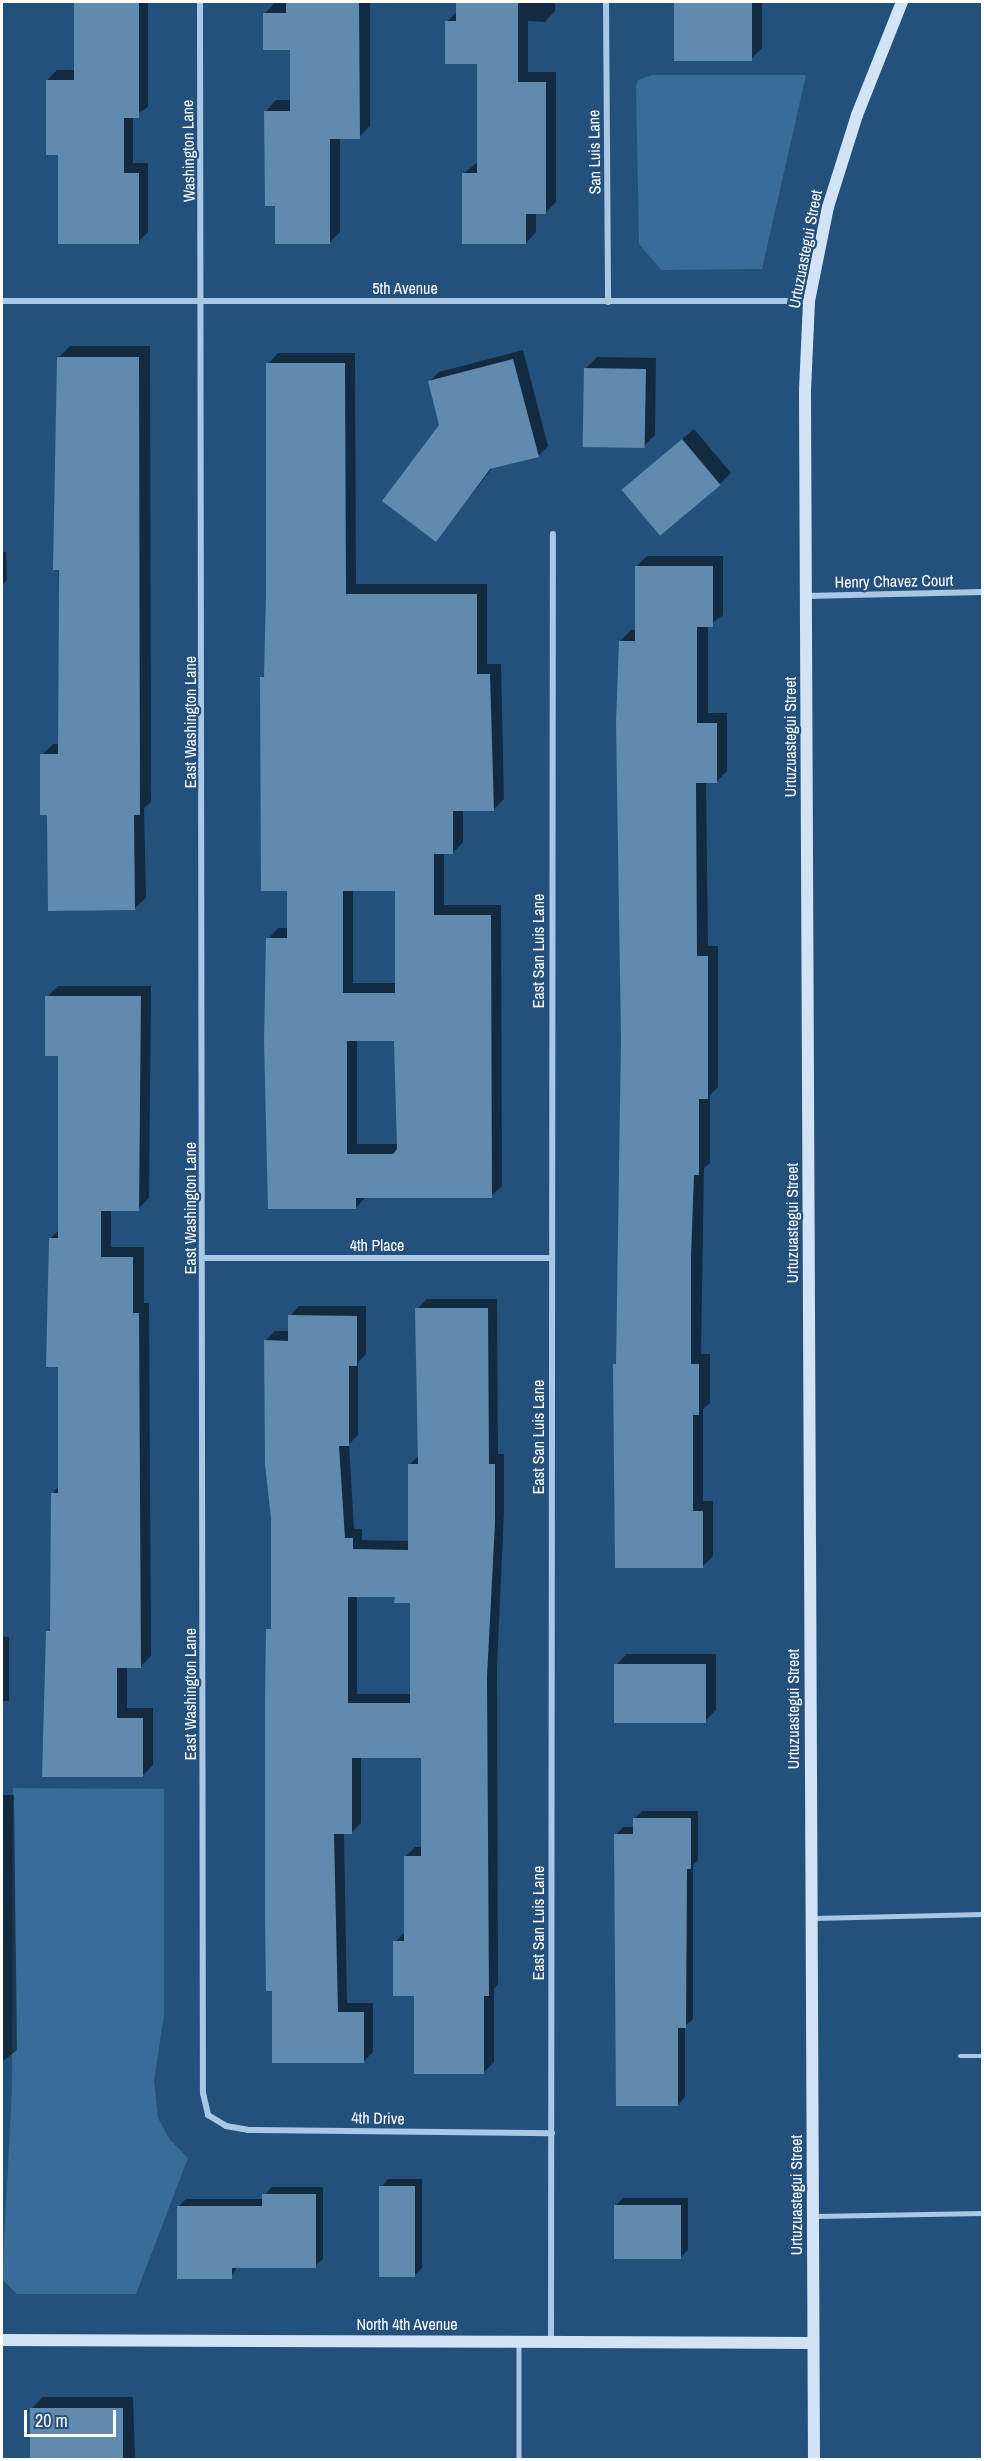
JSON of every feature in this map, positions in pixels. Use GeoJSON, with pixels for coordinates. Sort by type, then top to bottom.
{"type":"FeatureCollection","features":[{"type":"Feature","properties":{"kind":"main road","name":"Urtuzuastegui Street"},"geometry":{"type":"LineString","coordinates":[[814,2460],[806,596],[809,301],[828,207],[857,115],[902,2]]}},
{"type":"Feature","properties":{"kind":"main road","name":"North 4th Avenue"},"geometry":{"type":"LineString","coordinates":[[2,2340],[813,2343]]}},
{"type":"Feature","properties":{"kind":"street","name":"Washington Lane"},"geometry":{"type":"LineString","coordinates":[[200,2],[203,300]]}},
{"type":"Feature","properties":{"kind":"street","name":"San Luis Lane"},"geometry":{"type":"LineString","coordinates":[[606,2],[609,302]]}},
{"type":"Feature","properties":{"kind":"street","name":"East Washington Lane"},"geometry":{"type":"LineString","coordinates":[[203,300],[203,2093],[207,2115]]}},
{"type":"Feature","properties":{"kind":"street","name":"5th Avenue"},"geometry":{"type":"LineString","coordinates":[[2,301],[809,301]]}},
{"type":"Feature","properties":{"kind":"street","name":"East San Luis Lane"},"geometry":{"type":"LineString","coordinates":[[551,2341],[553,534]]}},
{"type":"Feature","properties":{"kind":"street","name":"Henry Chavez Court"},"geometry":{"type":"LineString","coordinates":[[806,596],[982,592]]}},
{"type":"Feature","properties":{"kind":"street","name":"4th Place"},"geometry":{"type":"LineString","coordinates":[[204,1258],[551,1258]]}},
{"type":"Feature","properties":{"kind":"street","name":"4th Drive"},"geometry":{"type":"LineString","coordinates":[[207,2115],[226,2126],[248,2130],[552,2133]]}},
{"type":"Feature","properties":{"kind":"lane"},"geometry":{"type":"LineString","coordinates":[[811,1918],[982,1914]]}},
{"type":"Feature","properties":{"kind":"lane"},"geometry":{"type":"LineString","coordinates":[[960,2056],[982,2056]]}},
{"type":"Feature","properties":{"kind":"lane"},"geometry":{"type":"LineString","coordinates":[[812,2216],[982,2213]]}},
{"type":"Feature","properties":{"kind":"lane"},"geometry":{"type":"LineString","coordinates":[[519,2341],[519,2460]]}},
{"type":"Feature","properties":{"kind":"shaded area"},"geometry":{"type":"Polygon","coordinates":[[[652,75],[806,75],[762,269],[661,270],[639,244],[636,86],[638,80],[652,75]]]}},
{"type":"Feature","properties":{"kind":"shaded area"},"geometry":{"type":"Polygon","coordinates":[[[13,1788],[164,1789],[164,2015],[154,2081],[158,2118],[170,2140],[188,2158],[136,2294],[17,2294],[2,2279],[12,2089],[13,1788]]]}},
{"type":"Feature","properties":{"kind":"building"},"geometry":{"type":"Polygon","coordinates":[[[74,2],[139,2],[139,118],[124,118],[124,173],[139,173],[139,244],[58,244],[58,155],[46,155],[46,80],[74,80],[74,2]]]}},
{"type":"Feature","properties":{"kind":"building"},"geometry":{"type":"Polygon","coordinates":[[[286,2],[359,2],[360,139],[330,139],[330,244],[275,244],[275,206],[265,206],[264,111],[290,111],[290,50],[263,50],[263,13],[286,13],[286,2]]]}},
{"type":"Feature","properties":{"kind":"building"},"geometry":{"type":"Polygon","coordinates":[[[456,2],[518,2],[518,82],[546,82],[546,214],[526,214],[526,244],[462,244],[462,173],[477,173],[477,64],[445,64],[445,21],[456,21],[456,2]]]}},
{"type":"Feature","properties":{"kind":"building"},"geometry":{"type":"Polygon","coordinates":[[[674,2],[752,2],[752,61],[674,61],[674,2]]]}},
{"type":"Feature","properties":{"kind":"building"},"geometry":{"type":"Polygon","coordinates":[[[57,357],[139,357],[140,815],[134,815],[135,910],[48,911],[47,815],[40,815],[40,754],[58,754],[59,570],[53,570],[57,357]]]}},
{"type":"Feature","properties":{"kind":"building"},"geometry":{"type":"Polygon","coordinates":[[[513,359],[539,457],[490,469],[436,542],[382,501],[439,425],[428,381],[513,359]]]}},
{"type":"Feature","properties":{"kind":"building"},"geometry":{"type":"Polygon","coordinates":[[[266,363],[345,363],[346,594],[477,594],[477,674],[490,674],[494,811],[453,811],[453,854],[434,854],[434,915],[491,915],[492,1198],[356,1198],[356,1209],[268,1209],[264,1041],[266,938],[287,938],[287,891],[261,891],[260,677],[264,677],[266,363]],[[343,891],[343,993],[395,993],[395,891],[343,891]],[[347,1041],[347,1154],[393,1154],[397,1149],[394,1041],[347,1041]]]}},
{"type":"Feature","properties":{"kind":"building"},"geometry":{"type":"Polygon","coordinates":[[[584,368],[646,369],[645,448],[583,447],[584,368]]]}},
{"type":"Feature","properties":{"kind":"building"},"geometry":{"type":"Polygon","coordinates":[[[682,439],[721,485],[660,536],[621,490],[682,439]]]}},
{"type":"Feature","properties":{"kind":"building"},"geometry":{"type":"Polygon","coordinates":[[[635,566],[713,566],[713,627],[697,627],[697,723],[717,723],[717,783],[696,783],[697,956],[708,956],[708,1099],[699,1099],[699,1175],[694,1175],[691,1256],[691,1364],[699,1364],[699,1415],[693,1415],[693,1511],[703,1511],[703,1568],[615,1568],[613,1364],[616,1364],[621,1039],[616,723],[619,641],[635,641],[635,566]]]}},
{"type":"Feature","properties":{"kind":"building"},"geometry":{"type":"Polygon","coordinates":[[[45,996],[141,996],[139,1211],[101,1211],[101,1257],[133,1257],[133,1313],[139,1313],[141,1668],[117,1668],[117,1718],[143,1718],[143,1777],[42,1777],[46,1631],[50,1631],[51,1493],[58,1493],[58,1367],[46,1367],[49,1238],[58,1238],[58,1056],[45,1056],[45,996]]]}},
{"type":"Feature","properties":{"kind":"building"},"geometry":{"type":"Polygon","coordinates":[[[415,1308],[488,1308],[489,1464],[495,1464],[495,1523],[487,1677],[489,1996],[484,1996],[484,2074],[414,2074],[414,1996],[393,1996],[393,1941],[404,1941],[404,1856],[421,1856],[421,1758],[352,1758],[352,1834],[334,1834],[338,2012],[364,2012],[364,2063],[272,2063],[272,1991],[266,1991],[265,1918],[266,1629],[271,1629],[271,1518],[265,1464],[264,1340],[288,1341],[288,1315],[357,1316],[357,1366],[349,1366],[349,1446],[339,1446],[345,1538],[353,1538],[353,1549],[408,1550],[408,1464],[418,1464],[415,1308]],[[348,1597],[348,1703],[410,1703],[410,1603],[394,1603],[395,1597],[348,1597]]]}},
{"type":"Feature","properties":{"kind":"building"},"geometry":{"type":"Polygon","coordinates":[[[614,1664],[706,1664],[706,1723],[614,1723],[614,1664]]]}},
{"type":"Feature","properties":{"kind":"building"},"geometry":{"type":"Polygon","coordinates":[[[633,1818],[691,1818],[691,1869],[687,1869],[686,2028],[678,2028],[678,2106],[616,2106],[614,1834],[633,1834],[633,1818]]]}},
{"type":"Feature","properties":{"kind":"building"},"geometry":{"type":"Polygon","coordinates":[[[379,2186],[415,2186],[415,2277],[379,2277],[379,2186]]]}},
{"type":"Feature","properties":{"kind":"building"},"geometry":{"type":"Polygon","coordinates":[[[262,2194],[316,2194],[316,2268],[232,2268],[232,2279],[177,2279],[177,2206],[262,2206],[262,2194]]]}},
{"type":"Feature","properties":{"kind":"building"},"geometry":{"type":"Polygon","coordinates":[[[614,2205],[681,2205],[681,2259],[614,2259],[614,2205]]]}},
{"type":"Feature","properties":{"kind":"building"},"geometry":{"type":"Polygon","coordinates":[[[30,2408],[123,2408],[123,2460],[30,2460],[30,2408]]]}}]}
